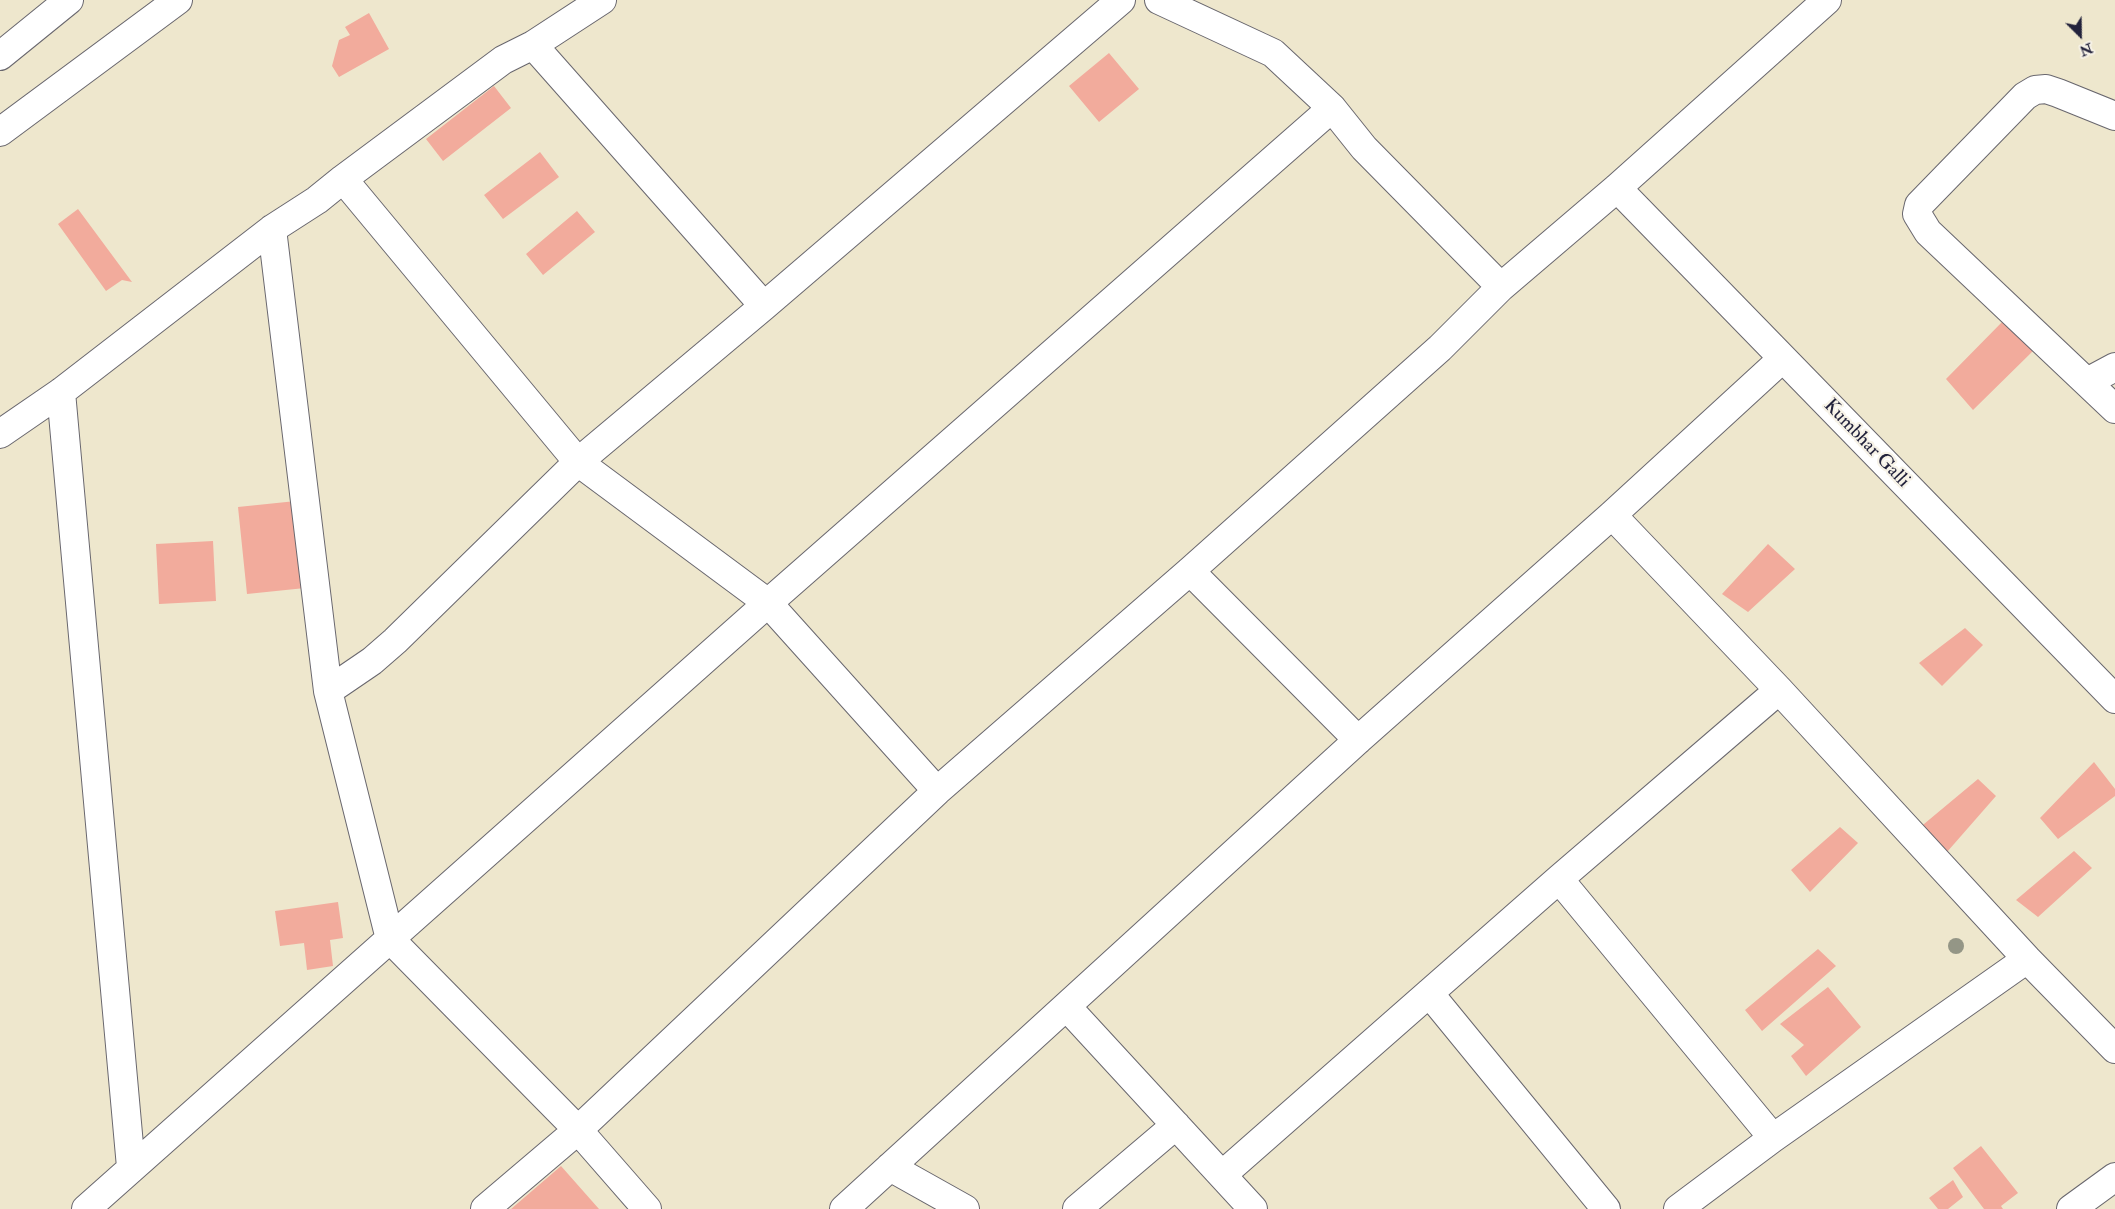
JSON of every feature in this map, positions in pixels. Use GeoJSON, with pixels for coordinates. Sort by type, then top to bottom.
{"type":"FeatureCollection","features":[{"type":"Feature","properties":{"kind":"street"},"geometry":{"type":"LineString","coordinates":[[0,56],[70,0]]}},
{"type":"Feature","properties":{"kind":"street"},"geometry":{"type":"LineString","coordinates":[[0,132],[178,0]]}},
{"type":"Feature","properties":{"kind":"street"},"geometry":{"type":"LineString","coordinates":[[0,434],[61,392],[272,229],[317,200],[503,60],[533,44],[602,0]]}},
{"type":"Feature","properties":{"kind":"street"},"geometry":{"type":"LineString","coordinates":[[328,690],[372,661],[395,641],[578,462],[764,306],[1121,0]]}},
{"type":"Feature","properties":{"kind":"street"},"geometry":{"type":"LineString","coordinates":[[1159,0],[1273,53],[1332,108],[1364,148],[1501,287]]}},
{"type":"Feature","properties":{"kind":"street"},"geometry":{"type":"LineString","coordinates":[[485,1209],[578,1130],[937,791],[1190,571],[1440,348],[1501,287],[1617,188],[1827,0]]}},
{"type":"Feature","properties":{"kind":"street"},"geometry":{"type":"LineString","coordinates":[[533,44],[764,306]]}},
{"type":"Feature","properties":{"kind":"street"},"geometry":{"type":"LineString","coordinates":[[2115,116],[2046,89],[2034,90],[2025,96],[1919,205],[1917,214],[1928,232],[2115,408]]}},
{"type":"Feature","properties":{"kind":"street"},"geometry":{"type":"LineString","coordinates":[[86,1209],[768,602],[1332,108]]}},
{"type":"Feature","properties":{"kind":"street"},"geometry":{"type":"LineString","coordinates":[[343,179],[578,462],[768,602],[937,791]]}},
{"type":"Feature","properties":{"kind":"street","name":"Kumbhar Galli"},"geometry":{"type":"LineString","coordinates":[[1617,188],[2115,699]]}},
{"type":"Feature","properties":{"kind":"street"},"geometry":{"type":"LineString","coordinates":[[272,229],[328,690],[390,939],[578,1130],[647,1209]]}},
{"type":"Feature","properties":{"kind":"street"},"geometry":{"type":"LineString","coordinates":[[844,1209],[1358,740],[1612,515],[1782,359]]}},
{"type":"Feature","properties":{"kind":"street"},"geometry":{"type":"LineString","coordinates":[[2087,382],[2115,367]]}},
{"type":"Feature","properties":{"kind":"street"},"geometry":{"type":"LineString","coordinates":[[61,392],[131,1167]]}},
{"type":"Feature","properties":{"kind":"street"},"geometry":{"type":"LineString","coordinates":[[1612,515],[1779,690],[2027,959],[2115,1049]]}},
{"type":"Feature","properties":{"kind":"street"},"geometry":{"type":"LineString","coordinates":[[1190,571],[1358,740]]}},
{"type":"Feature","properties":{"kind":"street"},"geometry":{"type":"LineString","coordinates":[[1222,1175],[1559,879],[1779,690]]}},
{"type":"Feature","properties":{"kind":"street"},"geometry":{"type":"LineString","coordinates":[[1559,879],[1773,1138]]}},
{"type":"Feature","properties":{"kind":"street"},"geometry":{"type":"LineString","coordinates":[[1678,1209],[1773,1138],[2027,959]]}},
{"type":"Feature","properties":{"kind":"street"},"geometry":{"type":"LineString","coordinates":[[1430,993],[1606,1209]]}},
{"type":"Feature","properties":{"kind":"street"},"geometry":{"type":"LineString","coordinates":[[1067,1007],[1253,1209]]}},
{"type":"Feature","properties":{"kind":"street"},"geometry":{"type":"LineString","coordinates":[[1077,1209],[1176,1124]]}},
{"type":"Feature","properties":{"kind":"street"},"geometry":{"type":"LineString","coordinates":[[890,1167],[965,1209]]}},
{"type":"Feature","properties":{"kind":"street"},"geometry":{"type":"LineString","coordinates":[[2071,1209],[2115,1177]]}},
{"type":"Feature","properties":{"kind":"building"},"geometry":{"type":"Polygon","coordinates":[[[369,13],[389,49],[339,77],[332,66],[339,40],[350,35],[345,27],[369,13]]]}},
{"type":"Feature","properties":{"kind":"building"},"geometry":{"type":"Polygon","coordinates":[[[1109,53],[1139,89],[1099,122],[1069,86],[1109,53]]]}},
{"type":"Feature","properties":{"kind":"building"},"geometry":{"type":"Polygon","coordinates":[[[494,86],[511,108],[443,161],[426,139],[494,86]]]}},
{"type":"Feature","properties":{"kind":"building"},"geometry":{"type":"Polygon","coordinates":[[[540,152],[559,177],[503,219],[484,195],[540,152]]]}},
{"type":"Feature","properties":{"kind":"building"},"geometry":{"type":"Polygon","coordinates":[[[78,209],[132,282],[122,280],[106,291],[58,224],[78,209]]]}},
{"type":"Feature","properties":{"kind":"building"},"geometry":{"type":"Polygon","coordinates":[[[577,211],[595,232],[543,275],[526,254],[577,211]]]}},
{"type":"Feature","properties":{"kind":"building"},"geometry":{"type":"Polygon","coordinates":[[[2005,319],[2034,350],[1973,410],[1946,379],[2005,319]]]}},
{"type":"Feature","properties":{"kind":"building"},"geometry":{"type":"Polygon","coordinates":[[[296,501],[305,588],[247,594],[238,507],[296,501]]]}},
{"type":"Feature","properties":{"kind":"building"},"geometry":{"type":"Polygon","coordinates":[[[213,541],[216,601],[159,604],[156,544],[213,541]]]}},
{"type":"Feature","properties":{"kind":"building"},"geometry":{"type":"Polygon","coordinates":[[[1768,544],[1795,569],[1748,612],[1722,594],[1768,544]]]}},
{"type":"Feature","properties":{"kind":"building"},"geometry":{"type":"Polygon","coordinates":[[[1965,628],[1983,645],[1942,686],[1919,663],[1965,628]]]}},
{"type":"Feature","properties":{"kind":"building"},"geometry":{"type":"Polygon","coordinates":[[[2094,762],[2115,789],[2115,796],[2058,839],[2040,818],[2094,762]]]}},
{"type":"Feature","properties":{"kind":"building"},"geometry":{"type":"Polygon","coordinates":[[[1978,779],[1996,796],[1940,860],[1912,834],[1978,779]]]}},
{"type":"Feature","properties":{"kind":"building"},"geometry":{"type":"Polygon","coordinates":[[[1840,827],[1858,843],[1810,892],[1791,870],[1840,827]]]}},
{"type":"Feature","properties":{"kind":"building"},"geometry":{"type":"Polygon","coordinates":[[[2074,851],[2092,868],[2038,917],[2016,900],[2074,851]]]}},
{"type":"Feature","properties":{"kind":"building"},"geometry":{"type":"Polygon","coordinates":[[[338,902],[343,938],[330,940],[333,966],[307,970],[304,943],[280,946],[275,911],[338,902]]]}},
{"type":"Feature","properties":{"kind":"building"},"geometry":{"type":"Polygon","coordinates":[[[1818,949],[1836,966],[1762,1031],[1745,1010],[1818,949]]]}},
{"type":"Feature","properties":{"kind":"building"},"geometry":{"type":"Polygon","coordinates":[[[1828,987],[1861,1027],[1806,1076],[1791,1056],[1804,1045],[1780,1024],[1828,987]]]}},
{"type":"Feature","properties":{"kind":"building"},"geometry":{"type":"Polygon","coordinates":[[[1981,1146],[2018,1193],[2001,1206],[2003,1209],[1984,1209],[1953,1168],[1981,1146]]]}},
{"type":"Feature","properties":{"kind":"building"},"geometry":{"type":"Polygon","coordinates":[[[561,1166],[599,1209],[511,1209],[561,1166]]]}},
{"type":"Feature","properties":{"kind":"building"},"geometry":{"type":"Polygon","coordinates":[[[1953,1180],[1963,1197],[1948,1209],[1938,1209],[1929,1198],[1953,1180]]]}}]}
